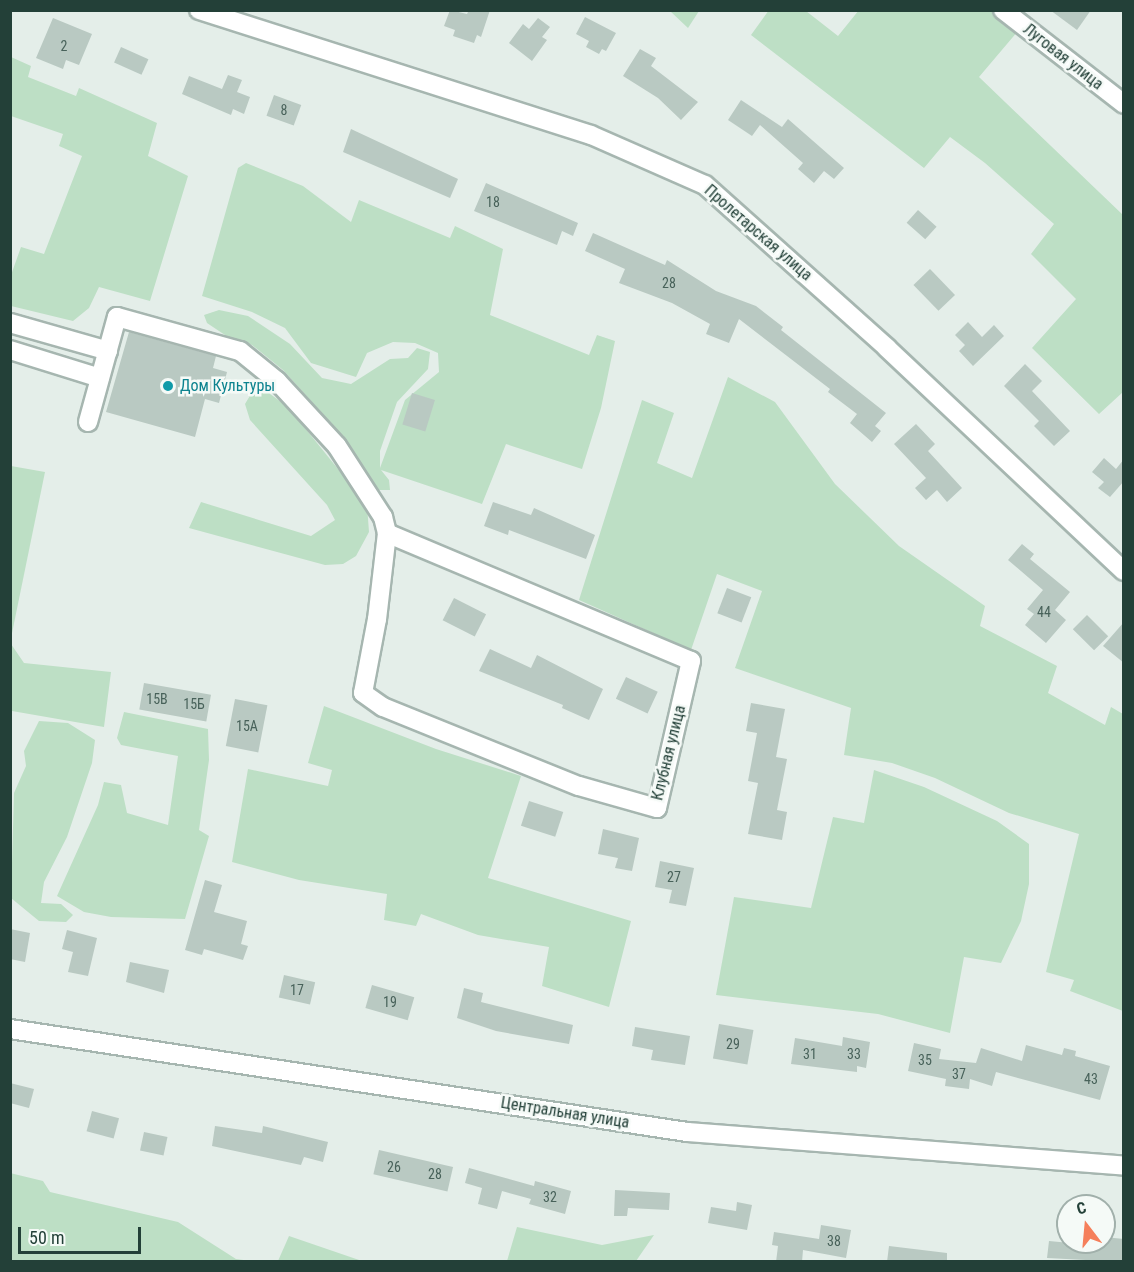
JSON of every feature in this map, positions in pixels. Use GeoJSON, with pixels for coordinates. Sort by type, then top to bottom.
{"type":"FeatureCollection","features":[{"type":"Feature","properties":{"kind":"street","name":"Пролетарская улица"},"geometry":{"type":"LineString","coordinates":[[199,10],[591,135],[705,184],[887,348],[1124,571]]}},
{"type":"Feature","properties":{"kind":"street","name":"Луговая улица"},"geometry":{"type":"LineString","coordinates":[[1003,10],[1124,104]]}},
{"type":"Feature","properties":{"kind":"street"},"geometry":{"type":"LineString","coordinates":[[88,422],[117,317],[240,351],[277,381],[337,446],[383,517],[387,533]]}},
{"type":"Feature","properties":{"kind":"street"},"geometry":{"type":"LineString","coordinates":[[10,323],[108,351]]}},
{"type":"Feature","properties":{"kind":"street"},"geometry":{"type":"LineString","coordinates":[[10,350],[100,378]]}},
{"type":"Feature","properties":{"kind":"street","name":"Клубная улица"},"geometry":{"type":"LineString","coordinates":[[387,533],[691,661],[657,808],[579,786],[383,707],[363,693],[377,619],[387,533]]}},
{"type":"Feature","properties":{"kind":"street","name":"Центральная улица"},"geometry":{"type":"LineString","coordinates":[[10,1029],[687,1132],[1124,1166]]}},
{"type":"Feature","properties":{"kind":"green space"},"geometry":{"type":"Polygon","coordinates":[[[769,10],[806,11],[838,36],[859,10],[993,11],[1018,31],[979,77],[1123,215],[1123,392],[1099,414],[1032,348],[1076,299],[1031,254],[1054,224],[985,163],[950,137],[924,168],[751,35],[769,10]]]}},
{"type":"Feature","properties":{"kind":"green space"},"geometry":{"type":"Polygon","coordinates":[[[670,11],[699,11],[688,28],[670,11]]]}},
{"type":"Feature","properties":{"kind":"green space"},"geometry":{"type":"Polygon","coordinates":[[[11,57],[31,66],[28,77],[76,96],[79,88],[157,123],[148,156],[188,176],[150,301],[99,287],[89,308],[73,321],[11,306],[11,275],[21,247],[44,254],[82,156],[59,146],[63,134],[11,116],[11,57]]]}},
{"type":"Feature","properties":{"kind":"green space"},"geometry":{"type":"Polygon","coordinates":[[[246,163],[303,186],[351,222],[359,200],[450,238],[455,226],[503,249],[490,315],[589,355],[597,335],[615,341],[601,408],[582,469],[506,444],[482,504],[381,470],[389,480],[390,490],[379,490],[330,422],[283,370],[252,345],[228,337],[207,323],[204,315],[219,310],[248,316],[290,344],[322,378],[351,384],[390,359],[408,358],[417,348],[430,352],[428,369],[397,402],[380,451],[380,468],[405,400],[439,372],[438,353],[415,343],[393,342],[367,353],[356,377],[311,363],[285,328],[252,312],[202,296],[238,168],[246,163]]]}},
{"type":"Feature","properties":{"kind":"green space"},"geometry":{"type":"Polygon","coordinates":[[[728,377],[775,402],[835,484],[899,546],[985,606],[980,626],[1057,666],[1048,693],[1105,725],[1111,707],[1123,714],[1123,1011],[1070,991],[1074,980],[1046,972],[1079,834],[1009,813],[935,778],[892,763],[844,755],[851,708],[735,668],[762,591],[717,574],[691,650],[579,600],[642,400],[674,413],[657,463],[692,478],[728,377]]]}},
{"type":"Feature","properties":{"kind":"green space"},"geometry":{"type":"Polygon","coordinates":[[[266,391],[288,407],[367,505],[369,532],[356,556],[343,564],[325,565],[189,528],[201,502],[311,536],[335,520],[327,505],[250,420],[245,404],[251,394],[266,391]]]}},
{"type":"Feature","properties":{"kind":"green space"},"geometry":{"type":"Polygon","coordinates":[[[10,466],[45,472],[11,638],[10,466]]]}},
{"type":"Feature","properties":{"kind":"green space"},"geometry":{"type":"Polygon","coordinates":[[[11,644],[24,663],[111,672],[104,727],[12,711],[11,714],[11,644]]]}},
{"type":"Feature","properties":{"kind":"green space"},"geometry":{"type":"Polygon","coordinates":[[[324,706],[436,749],[521,776],[488,878],[631,921],[609,1007],[542,986],[549,947],[478,935],[421,914],[416,926],[384,920],[387,894],[299,880],[232,862],[248,769],[328,786],[332,770],[308,763],[324,706]]]}},
{"type":"Feature","properties":{"kind":"green space"},"geometry":{"type":"Polygon","coordinates":[[[124,712],[208,729],[209,760],[199,830],[209,836],[185,919],[111,917],[84,912],[57,896],[98,805],[104,782],[121,785],[127,813],[168,825],[178,756],[121,745],[117,738],[124,712]]]}},
{"type":"Feature","properties":{"kind":"green space"},"geometry":{"type":"Polygon","coordinates":[[[39,721],[68,723],[95,740],[92,763],[67,837],[44,882],[41,903],[61,904],[73,915],[66,922],[39,921],[11,898],[14,793],[26,766],[24,751],[39,721]]]}},
{"type":"Feature","properties":{"kind":"green space"},"geometry":{"type":"Polygon","coordinates":[[[874,770],[924,787],[997,821],[1029,844],[1029,884],[1021,921],[1001,963],[964,957],[950,1033],[878,1014],[716,995],[734,897],[811,908],[833,817],[864,823],[874,770]]]}},
{"type":"Feature","properties":{"kind":"green space"},"geometry":{"type":"Polygon","coordinates":[[[10,1173],[43,1181],[50,1192],[178,1222],[236,1259],[251,1261],[11,1261],[10,1173]]]}},
{"type":"Feature","properties":{"kind":"green space"},"geometry":{"type":"Polygon","coordinates":[[[517,1227],[602,1245],[654,1235],[636,1261],[507,1261],[517,1227]]]}},
{"type":"Feature","properties":{"kind":"green space"},"geometry":{"type":"Polygon","coordinates":[[[289,1236],[362,1261],[278,1261],[289,1236]]]}},
{"type":"Feature","properties":{"kind":"building"},"geometry":{"type":"Polygon","coordinates":[[[450,10],[467,14],[469,10],[490,10],[481,37],[477,35],[474,43],[453,36],[455,30],[444,26],[450,10]]]}},
{"type":"Feature","properties":{"kind":"building"},"geometry":{"type":"Polygon","coordinates":[[[1050,10],[1091,10],[1077,30],[1050,10]]]}},
{"type":"Feature","properties":{"kind":"building"},"geometry":{"type":"Polygon","coordinates":[[[585,17],[616,33],[606,51],[602,49],[599,54],[586,47],[589,41],[576,34],[585,17]]]}},
{"type":"Feature","properties":{"kind":"building"},"geometry":{"type":"Polygon","coordinates":[[[53,18],[92,34],[79,65],[66,60],[63,69],[36,58],[53,18]]]}},
{"type":"Feature","properties":{"kind":"building"},"geometry":{"type":"Polygon","coordinates":[[[538,18],[550,27],[542,37],[547,40],[532,61],[509,43],[523,24],[529,29],[538,18]]]}},
{"type":"Feature","properties":{"kind":"building"},"geometry":{"type":"Polygon","coordinates":[[[121,47],[148,59],[141,75],[114,63],[121,47]]]}},
{"type":"Feature","properties":{"kind":"building"},"geometry":{"type":"Polygon","coordinates":[[[640,49],[656,58],[651,66],[698,102],[681,120],[658,98],[623,76],[640,49]]]}},
{"type":"Feature","properties":{"kind":"building"},"geometry":{"type":"Polygon","coordinates":[[[228,75],[242,80],[237,92],[250,97],[244,114],[233,109],[231,115],[182,94],[189,76],[222,89],[228,75]]]}},
{"type":"Feature","properties":{"kind":"building"},"geometry":{"type":"Polygon","coordinates":[[[274,95],[301,105],[294,126],[266,116],[274,95]]]}},
{"type":"Feature","properties":{"kind":"building"},"geometry":{"type":"Polygon","coordinates":[[[741,100],[782,127],[788,119],[844,168],[834,179],[824,171],[814,183],[798,169],[803,163],[760,125],[752,136],[728,120],[741,100]]]}},
{"type":"Feature","properties":{"kind":"building"},"geometry":{"type":"Polygon","coordinates":[[[351,129],[458,179],[450,198],[343,152],[351,129]]]}},
{"type":"Feature","properties":{"kind":"building"},"geometry":{"type":"Polygon","coordinates":[[[486,183],[578,223],[573,236],[562,231],[557,245],[474,211],[486,183]]]}},
{"type":"Feature","properties":{"kind":"building"},"geometry":{"type":"Polygon","coordinates":[[[918,210],[937,227],[925,239],[907,223],[918,210]]]}},
{"type":"Feature","properties":{"kind":"building"},"geometry":{"type":"Polygon","coordinates":[[[593,233],[665,265],[667,260],[716,291],[756,306],[783,327],[781,330],[886,413],[875,426],[881,431],[872,442],[850,423],[857,414],[828,392],[830,389],[739,319],[729,343],[706,334],[710,324],[672,303],[619,283],[625,269],[585,251],[593,233]]]}},
{"type":"Feature","properties":{"kind":"building"},"geometry":{"type":"Polygon","coordinates":[[[930,269],[955,295],[938,311],[913,285],[930,269]]]}},
{"type":"Feature","properties":{"kind":"building"},"geometry":{"type":"Polygon","coordinates":[[[968,322],[982,337],[994,325],[1004,336],[973,366],[959,351],[965,345],[955,335],[968,322]]]}},
{"type":"Feature","properties":{"kind":"building","name":"Дом Культуры"},"geometry":{"type":"Polygon","coordinates":[[[129,332],[216,356],[213,368],[227,372],[219,403],[205,399],[195,437],[106,412],[129,332]]]}},
{"type":"Feature","properties":{"kind":"building"},"geometry":{"type":"Polygon","coordinates":[[[1025,364],[1042,381],[1032,391],[1070,431],[1054,446],[1034,426],[1039,421],[1004,386],[1025,364]]]}},
{"type":"Feature","properties":{"kind":"building"},"geometry":{"type":"Polygon","coordinates":[[[412,393],[435,400],[425,432],[402,425],[412,393]]]}},
{"type":"Feature","properties":{"kind":"building"},"geometry":{"type":"Polygon","coordinates":[[[916,424],[935,444],[928,451],[962,488],[947,502],[937,490],[926,500],[915,488],[926,478],[894,444],[916,424]]]}},
{"type":"Feature","properties":{"kind":"building"},"geometry":{"type":"Polygon","coordinates":[[[1104,458],[1116,469],[1124,459],[1124,481],[1110,497],[1098,488],[1104,482],[1092,472],[1104,458]]]}},
{"type":"Feature","properties":{"kind":"building"},"geometry":{"type":"Polygon","coordinates":[[[493,502],[531,515],[534,508],[595,535],[586,559],[509,530],[508,535],[484,526],[493,502]]]}},
{"type":"Feature","properties":{"kind":"building"},"geometry":{"type":"Polygon","coordinates":[[[1022,544],[1034,554],[1030,559],[1070,592],[1055,610],[1066,620],[1046,643],[1025,625],[1034,614],[1027,609],[1043,590],[1008,560],[1022,544]]]}},
{"type":"Feature","properties":{"kind":"building"},"geometry":{"type":"Polygon","coordinates":[[[727,588],[751,597],[742,623],[717,613],[727,588]]]}},
{"type":"Feature","properties":{"kind":"building"},"geometry":{"type":"Polygon","coordinates":[[[454,598],[486,614],[475,637],[443,620],[454,598]]]}},
{"type":"Feature","properties":{"kind":"building"},"geometry":{"type":"Polygon","coordinates":[[[1087,615],[1108,636],[1094,650],[1073,629],[1087,615]]]}},
{"type":"Feature","properties":{"kind":"building"},"geometry":{"type":"Polygon","coordinates":[[[1124,622],[1124,663],[1103,646],[1124,622]]]}},
{"type":"Feature","properties":{"kind":"building"},"geometry":{"type":"Polygon","coordinates":[[[490,649],[531,668],[537,655],[603,689],[589,720],[562,708],[563,705],[479,671],[490,649]]]}},
{"type":"Feature","properties":{"kind":"building"},"geometry":{"type":"Polygon","coordinates":[[[626,677],[658,692],[648,714],[616,699],[626,677]]]}},
{"type":"Feature","properties":{"kind":"building"},"geometry":{"type":"Polygon","coordinates":[[[144,683],[211,695],[206,721],[139,710],[144,683]]]}},
{"type":"Feature","properties":{"kind":"building"},"geometry":{"type":"Polygon","coordinates":[[[235,699],[267,705],[258,752],[226,746],[235,699]]]}},
{"type":"Feature","properties":{"kind":"building"},"geometry":{"type":"Polygon","coordinates":[[[751,703],[785,709],[776,757],[787,759],[777,810],[787,812],[782,840],[748,834],[758,783],[748,781],[757,733],[746,731],[751,703]]]}},
{"type":"Feature","properties":{"kind":"building"},"geometry":{"type":"Polygon","coordinates":[[[529,801],[563,812],[555,837],[521,826],[529,801]]]}},
{"type":"Feature","properties":{"kind":"building"},"geometry":{"type":"Polygon","coordinates":[[[603,829],[639,838],[632,871],[615,868],[618,858],[598,854],[603,829]]]}},
{"type":"Feature","properties":{"kind":"building"},"geometry":{"type":"Polygon","coordinates":[[[660,861],[694,868],[686,906],[669,903],[672,890],[655,887],[660,861]]]}},
{"type":"Feature","properties":{"kind":"building"},"geometry":{"type":"Polygon","coordinates":[[[205,880],[222,885],[214,912],[247,921],[241,944],[248,946],[243,960],[204,949],[202,955],[185,950],[205,880]]]}},
{"type":"Feature","properties":{"kind":"building"},"geometry":{"type":"Polygon","coordinates":[[[10,929],[30,933],[25,962],[10,959],[10,929]]]}},
{"type":"Feature","properties":{"kind":"building"},"geometry":{"type":"Polygon","coordinates":[[[67,930],[97,938],[88,976],[68,972],[73,952],[62,949],[67,930]]]}},
{"type":"Feature","properties":{"kind":"building"},"geometry":{"type":"Polygon","coordinates":[[[130,962],[169,970],[164,993],[126,982],[130,962]]]}},
{"type":"Feature","properties":{"kind":"building"},"geometry":{"type":"Polygon","coordinates":[[[284,975],[315,982],[310,1005],[279,997],[284,975]]]}},
{"type":"Feature","properties":{"kind":"building"},"geometry":{"type":"Polygon","coordinates":[[[372,985],[414,997],[408,1020],[365,1008],[372,985]]]}},
{"type":"Feature","properties":{"kind":"building"},"geometry":{"type":"Polygon","coordinates":[[[464,988],[483,993],[481,1002],[573,1025],[569,1044],[496,1031],[457,1018],[464,988]]]}},
{"type":"Feature","properties":{"kind":"building"},"geometry":{"type":"Polygon","coordinates":[[[719,1024],[753,1030],[747,1065],[713,1058],[719,1024]]]}},
{"type":"Feature","properties":{"kind":"building"},"geometry":{"type":"Polygon","coordinates":[[[635,1027],[690,1036],[685,1065],[651,1060],[653,1050],[632,1046],[635,1027]]]}},
{"type":"Feature","properties":{"kind":"building"},"geometry":{"type":"Polygon","coordinates":[[[843,1037],[870,1042],[866,1068],[857,1066],[857,1072],[791,1064],[795,1038],[842,1046],[843,1037]]]}},
{"type":"Feature","properties":{"kind":"building"},"geometry":{"type":"Polygon","coordinates":[[[914,1043],[941,1049],[939,1059],[976,1063],[981,1048],[1022,1061],[1026,1045],[1062,1055],[1064,1048],[1076,1051],[1075,1056],[1110,1066],[1100,1100],[996,1072],[992,1086],[970,1079],[969,1089],[945,1086],[946,1079],[908,1071],[914,1043]]]}},
{"type":"Feature","properties":{"kind":"building"},"geometry":{"type":"Polygon","coordinates":[[[10,1083],[34,1089],[29,1108],[10,1103],[10,1083]]]}},
{"type":"Feature","properties":{"kind":"building"},"geometry":{"type":"Polygon","coordinates":[[[92,1111],[119,1118],[114,1139],[87,1131],[92,1111]]]}},
{"type":"Feature","properties":{"kind":"building"},"geometry":{"type":"Polygon","coordinates":[[[215,1126],[262,1133],[263,1126],[328,1142],[323,1162],[304,1157],[301,1165],[212,1146],[215,1126]]]}},
{"type":"Feature","properties":{"kind":"building"},"geometry":{"type":"Polygon","coordinates":[[[144,1132],[167,1137],[164,1156],[140,1151],[144,1132]]]}},
{"type":"Feature","properties":{"kind":"building"},"geometry":{"type":"Polygon","coordinates":[[[379,1150],[453,1167],[447,1191],[373,1174],[379,1150]]]}},
{"type":"Feature","properties":{"kind":"building"},"geometry":{"type":"Polygon","coordinates":[[[469,1168],[534,1186],[535,1181],[571,1191],[565,1214],[529,1204],[531,1199],[502,1191],[497,1209],[478,1204],[482,1188],[465,1183],[469,1168]]]}},
{"type":"Feature","properties":{"kind":"building"},"geometry":{"type":"Polygon","coordinates":[[[615,1190],[670,1193],[669,1210],[628,1208],[627,1216],[614,1216],[615,1190]]]}},
{"type":"Feature","properties":{"kind":"building"},"geometry":{"type":"Polygon","coordinates":[[[737,1202],[752,1205],[747,1230],[708,1223],[711,1207],[736,1211],[737,1202]]]}},
{"type":"Feature","properties":{"kind":"building"},"geometry":{"type":"Polygon","coordinates":[[[821,1225],[851,1230],[846,1258],[803,1250],[802,1262],[776,1262],[778,1246],[772,1245],[774,1232],[819,1239],[821,1225]]]}},
{"type":"Feature","properties":{"kind":"building"},"geometry":{"type":"Polygon","coordinates":[[[1116,1238],[1124,1239],[1124,1262],[1047,1258],[1049,1241],[1056,1242],[1056,1254],[1116,1254],[1116,1238]]]}},
{"type":"Feature","properties":{"kind":"building"},"geometry":{"type":"Polygon","coordinates":[[[889,1246],[947,1253],[947,1262],[887,1262],[889,1246]]]}},
{"type":"Feature","properties":{"kind":"place","name":"Дом Культуры"},"geometry":{"type":"Point","coordinates":[168,386]}}]}
